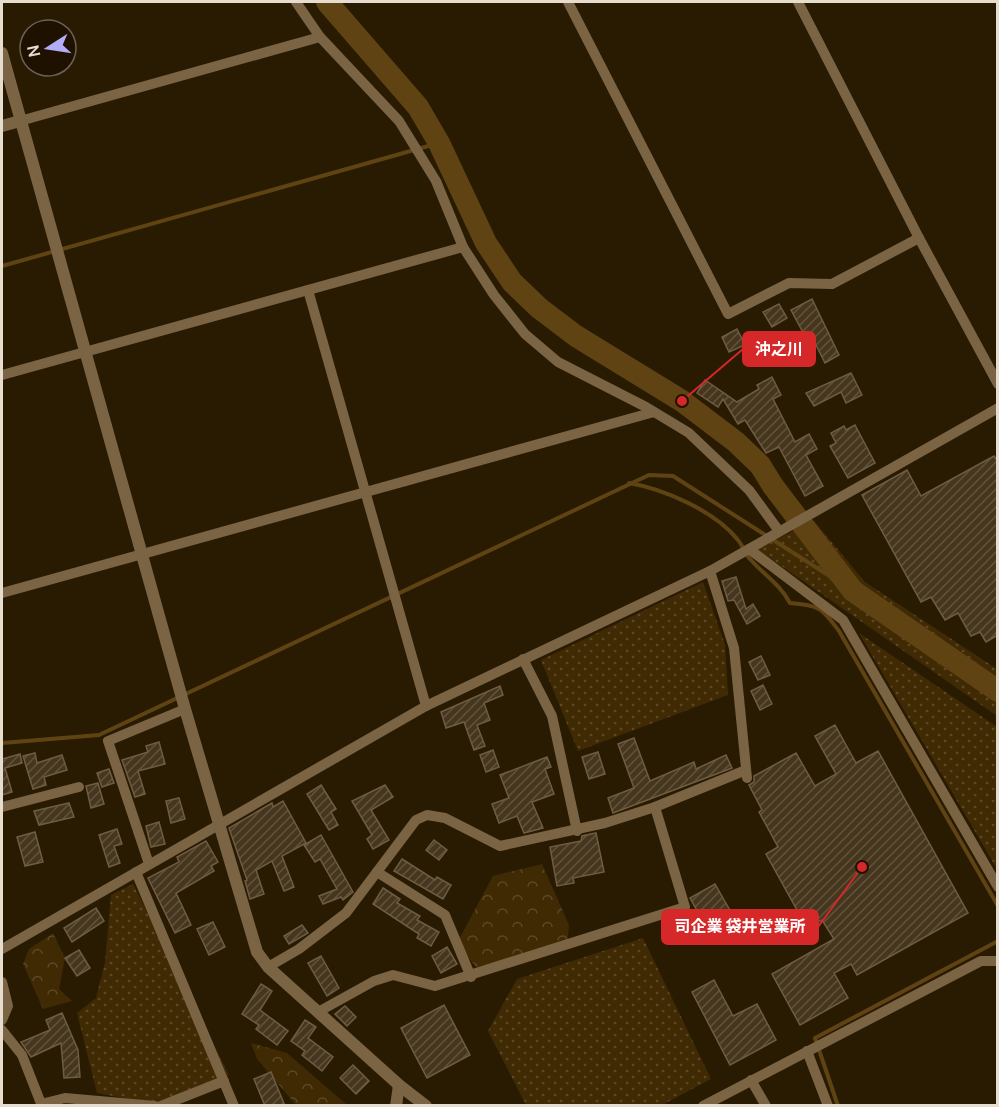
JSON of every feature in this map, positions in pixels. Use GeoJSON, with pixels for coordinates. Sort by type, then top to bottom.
{"type":"FeatureCollection","features":[{"type":"Feature","properties":{"kind":"street"},"geometry":{"type":"LineString","coordinates":[[296,2],[320,37],[399,121],[436,181],[463,247],[494,295],[525,334],[558,362],[654,412],[688,433],[749,490],[779,531]]}},
{"type":"Feature","properties":{"kind":"street"},"geometry":{"type":"LineString","coordinates":[[568,2],[728,314],[789,284],[832,284],[919,238]]}},
{"type":"Feature","properties":{"kind":"street"},"geometry":{"type":"LineString","coordinates":[[798,2],[919,238],[998,384]]}},
{"type":"Feature","properties":{"kind":"street"},"geometry":{"type":"LineString","coordinates":[[2,126],[320,37]]}},
{"type":"Feature","properties":{"kind":"street"},"geometry":{"type":"LineString","coordinates":[[2,53],[256,952],[268,967],[399,1085],[426,1106]]}},
{"type":"Feature","properties":{"kind":"street"},"geometry":{"type":"LineString","coordinates":[[2,375],[463,247]]}},
{"type":"Feature","properties":{"kind":"street"},"geometry":{"type":"LineString","coordinates":[[308,290],[426,706]]}},
{"type":"Feature","properties":{"kind":"street"},"geometry":{"type":"LineString","coordinates":[[2,949],[426,706],[710,571],[998,408]]}},
{"type":"Feature","properties":{"kind":"street"},"geometry":{"type":"LineString","coordinates":[[2,593],[654,412]]}},
{"type":"Feature","properties":{"kind":"street"},"geometry":{"type":"LineString","coordinates":[[749,549],[843,620],[998,887]]}},
{"type":"Feature","properties":{"kind":"street"},"geometry":{"type":"LineString","coordinates":[[268,967],[299,950],[346,913],[416,820],[427,815],[445,818],[500,846],[577,831],[655,807],[746,774],[734,648],[710,571]]}},
{"type":"Feature","properties":{"kind":"street"},"geometry":{"type":"LineString","coordinates":[[523,659],[552,717],[577,831]]}},
{"type":"Feature","properties":{"kind":"street"},"geometry":{"type":"LineString","coordinates":[[149,864],[108,741],[185,706]]}},
{"type":"Feature","properties":{"kind":"street"},"geometry":{"type":"LineString","coordinates":[[2,807],[79,787]]}},
{"type":"Feature","properties":{"kind":"street"},"geometry":{"type":"LineString","coordinates":[[318,1012],[374,981],[393,975],[435,986],[471,977],[685,908],[655,807]]}},
{"type":"Feature","properties":{"kind":"street"},"geometry":{"type":"LineString","coordinates":[[136,872],[234,1106]]}},
{"type":"Feature","properties":{"kind":"street"},"geometry":{"type":"LineString","coordinates":[[376,872],[446,915],[471,977]]}},
{"type":"Feature","properties":{"kind":"street"},"geometry":{"type":"LineString","coordinates":[[703,1106],[981,961],[998,961]]}},
{"type":"Feature","properties":{"kind":"street"},"geometry":{"type":"LineString","coordinates":[[2,982],[8,1006],[2,1020]]}},
{"type":"Feature","properties":{"kind":"street"},"geometry":{"type":"LineString","coordinates":[[2,1030],[22,1055],[41,1105],[65,1098],[155,1106]]}},
{"type":"Feature","properties":{"kind":"street"},"geometry":{"type":"LineString","coordinates":[[807,1051],[828,1106]]}},
{"type":"Feature","properties":{"kind":"street"},"geometry":{"type":"LineString","coordinates":[[161,1106],[224,1080]]}},
{"type":"Feature","properties":{"kind":"street"},"geometry":{"type":"LineString","coordinates":[[751,1080],[766,1106]]}},
{"type":"Feature","properties":{"kind":"street"},"geometry":{"type":"LineString","coordinates":[[396,1106],[399,1085]]}},
{"type":"Feature","properties":{"kind":"green space"},"geometry":{"type":"Polygon","coordinates":[[[814,521],[865,582],[997,669],[997,716],[757,549],[814,521]]]}},
{"type":"Feature","properties":{"kind":"green space"},"geometry":{"type":"Polygon","coordinates":[[[703,582],[725,645],[728,695],[578,751],[541,660],[703,582]]]}},
{"type":"Feature","properties":{"kind":"green space"},"geometry":{"type":"Polygon","coordinates":[[[859,633],[997,727],[997,869],[859,633]]]}},
{"type":"Feature","properties":{"kind":"green space"},"geometry":{"type":"Polygon","coordinates":[[[542,864],[569,925],[567,946],[476,967],[457,943],[493,876],[542,864]]]}},
{"type":"Feature","properties":{"kind":"green space"},"geometry":{"type":"Polygon","coordinates":[[[133,884],[229,1075],[161,1105],[97,1093],[77,1013],[96,998],[105,962],[111,895],[133,884]]]}},
{"type":"Feature","properties":{"kind":"green space"},"geometry":{"type":"Polygon","coordinates":[[[53,933],[65,958],[59,989],[72,1001],[43,1009],[23,964],[29,949],[53,933]]]}},
{"type":"Feature","properties":{"kind":"green space"},"geometry":{"type":"Polygon","coordinates":[[[643,938],[711,1079],[662,1105],[526,1105],[488,1031],[517,979],[643,938]]]}},
{"type":"Feature","properties":{"kind":"green space"},"geometry":{"type":"Polygon","coordinates":[[[251,1043],[287,1053],[347,1105],[296,1105],[257,1059],[251,1043]]]}},
{"type":"Feature","properties":{"kind":"building"},"geometry":{"type":"Polygon","coordinates":[[[812,299],[839,355],[825,363],[811,335],[806,338],[791,310],[812,299]]]}},
{"type":"Feature","properties":{"kind":"building"},"geometry":{"type":"Polygon","coordinates":[[[779,304],[787,318],[772,327],[763,312],[779,304]]]}},
{"type":"Feature","properties":{"kind":"building"},"geometry":{"type":"Polygon","coordinates":[[[737,329],[745,345],[729,352],[722,337],[737,329]]]}},
{"type":"Feature","properties":{"kind":"building"},"geometry":{"type":"Polygon","coordinates":[[[851,373],[862,395],[846,403],[841,392],[814,406],[806,393],[851,373]]]}},
{"type":"Feature","properties":{"kind":"building"},"geometry":{"type":"Polygon","coordinates":[[[772,377],[781,395],[773,399],[795,442],[809,434],[817,449],[806,455],[823,486],[805,496],[779,447],[766,453],[745,420],[738,424],[723,399],[718,407],[697,393],[705,380],[737,402],[759,389],[757,385],[772,377]]]}},
{"type":"Feature","properties":{"kind":"building"},"geometry":{"type":"Polygon","coordinates":[[[855,425],[875,463],[848,478],[830,446],[836,443],[831,433],[844,426],[846,430],[855,425]]]}},
{"type":"Feature","properties":{"kind":"building"},"geometry":{"type":"Polygon","coordinates":[[[994,456],[998,462],[998,635],[986,642],[980,632],[971,636],[958,613],[945,620],[931,597],[921,602],[862,495],[907,470],[921,496],[994,456]]]}},
{"type":"Feature","properties":{"kind":"building"},"geometry":{"type":"Polygon","coordinates":[[[736,577],[746,609],[753,604],[760,616],[747,624],[734,600],[728,601],[722,581],[736,577]]]}},
{"type":"Feature","properties":{"kind":"building"},"geometry":{"type":"Polygon","coordinates":[[[761,656],[770,675],[758,680],[749,662],[761,656]]]}},
{"type":"Feature","properties":{"kind":"building"},"geometry":{"type":"Polygon","coordinates":[[[763,685],[772,704],[760,710],[751,691],[763,685]]]}},
{"type":"Feature","properties":{"kind":"building"},"geometry":{"type":"Polygon","coordinates":[[[500,686],[503,695],[484,703],[490,720],[477,725],[485,746],[474,750],[464,722],[446,728],[441,712],[500,686]]]}},
{"type":"Feature","properties":{"kind":"building"},"geometry":{"type":"Polygon","coordinates":[[[835,725],[856,763],[878,751],[968,913],[857,975],[851,964],[834,973],[848,998],[800,1025],[772,974],[834,939],[822,920],[807,928],[766,854],[778,847],[759,812],[762,810],[749,785],[754,782],[754,776],[796,753],[815,786],[836,774],[815,736],[835,725]]]}},
{"type":"Feature","properties":{"kind":"building"},"geometry":{"type":"Polygon","coordinates":[[[634,738],[650,781],[694,762],[696,769],[726,755],[732,768],[613,813],[608,798],[634,788],[618,744],[634,738]]]}},
{"type":"Feature","properties":{"kind":"building"},"geometry":{"type":"Polygon","coordinates":[[[159,742],[165,764],[138,771],[145,794],[135,797],[122,760],[148,752],[146,746],[159,742]]]}},
{"type":"Feature","properties":{"kind":"building"},"geometry":{"type":"Polygon","coordinates":[[[493,750],[499,767],[486,772],[480,755],[493,750]]]}},
{"type":"Feature","properties":{"kind":"building"},"geometry":{"type":"Polygon","coordinates":[[[598,752],[605,774],[589,779],[582,757],[598,752]]]}},
{"type":"Feature","properties":{"kind":"building"},"geometry":{"type":"Polygon","coordinates":[[[35,753],[37,763],[62,755],[67,770],[44,777],[46,785],[33,789],[23,756],[35,753]]]}},
{"type":"Feature","properties":{"kind":"building"},"geometry":{"type":"Polygon","coordinates":[[[20,754],[22,763],[5,768],[12,792],[2,795],[2,759],[20,754]]]}},
{"type":"Feature","properties":{"kind":"building"},"geometry":{"type":"Polygon","coordinates":[[[547,757],[551,767],[545,769],[554,794],[532,802],[543,828],[524,833],[517,816],[499,823],[492,804],[509,798],[500,775],[547,757]]]}},
{"type":"Feature","properties":{"kind":"building"},"geometry":{"type":"Polygon","coordinates":[[[109,769],[114,783],[102,787],[97,773],[109,769]]]}},
{"type":"Feature","properties":{"kind":"building"},"geometry":{"type":"Polygon","coordinates":[[[98,783],[104,804],[91,808],[86,786],[98,783]]]}},
{"type":"Feature","properties":{"kind":"building"},"geometry":{"type":"Polygon","coordinates":[[[321,785],[336,809],[331,812],[338,825],[329,830],[307,794],[321,785]]]}},
{"type":"Feature","properties":{"kind":"building"},"geometry":{"type":"Polygon","coordinates":[[[385,785],[393,797],[371,810],[389,840],[373,849],[367,839],[372,835],[352,801],[385,785]]]}},
{"type":"Feature","properties":{"kind":"building"},"geometry":{"type":"Polygon","coordinates":[[[179,798],[185,819],[171,823],[166,801],[179,798]]]}},
{"type":"Feature","properties":{"kind":"building"},"geometry":{"type":"Polygon","coordinates":[[[283,801],[306,843],[282,856],[294,887],[284,891],[272,861],[256,870],[264,894],[250,899],[245,881],[247,880],[229,828],[272,803],[273,807],[283,801]]]}},
{"type":"Feature","properties":{"kind":"building"},"geometry":{"type":"Polygon","coordinates":[[[69,803],[74,817],[39,825],[34,811],[69,803]]]}},
{"type":"Feature","properties":{"kind":"building"},"geometry":{"type":"Polygon","coordinates":[[[159,822],[165,844],[151,847],[146,826],[159,822]]]}},
{"type":"Feature","properties":{"kind":"building"},"geometry":{"type":"Polygon","coordinates":[[[117,829],[122,844],[114,846],[120,863],[109,867],[99,835],[117,829]]]}},
{"type":"Feature","properties":{"kind":"building"},"geometry":{"type":"Polygon","coordinates":[[[35,832],[43,862],[25,866],[17,837],[35,832]]]}},
{"type":"Feature","properties":{"kind":"building"},"geometry":{"type":"Polygon","coordinates":[[[596,833],[604,872],[573,878],[574,883],[557,886],[550,847],[581,841],[582,836],[596,833]]]}},
{"type":"Feature","properties":{"kind":"building"},"geometry":{"type":"Polygon","coordinates":[[[321,835],[353,892],[343,900],[341,897],[323,904],[319,896],[337,889],[320,859],[315,862],[304,845],[321,835]]]}},
{"type":"Feature","properties":{"kind":"building"},"geometry":{"type":"Polygon","coordinates":[[[434,840],[447,850],[439,860],[426,850],[434,840]]]}},
{"type":"Feature","properties":{"kind":"building"},"geometry":{"type":"Polygon","coordinates":[[[206,841],[218,862],[211,866],[214,871],[176,893],[191,925],[175,933],[148,878],[179,862],[177,857],[206,841]]]}},
{"type":"Feature","properties":{"kind":"building"},"geometry":{"type":"Polygon","coordinates":[[[402,859],[435,880],[437,877],[451,885],[443,899],[394,871],[402,859]]]}},
{"type":"Feature","properties":{"kind":"building"},"geometry":{"type":"Polygon","coordinates":[[[715,884],[736,921],[711,935],[690,898],[715,884]]]}},
{"type":"Feature","properties":{"kind":"building"},"geometry":{"type":"Polygon","coordinates":[[[383,888],[400,899],[397,903],[420,916],[417,920],[439,932],[431,946],[417,938],[419,934],[373,904],[383,888]]]}},
{"type":"Feature","properties":{"kind":"building"},"geometry":{"type":"Polygon","coordinates":[[[96,908],[104,921],[72,942],[64,928],[96,908]]]}},
{"type":"Feature","properties":{"kind":"building"},"geometry":{"type":"Polygon","coordinates":[[[213,922],[225,947],[209,955],[197,929],[213,922]]]}},
{"type":"Feature","properties":{"kind":"building"},"geometry":{"type":"Polygon","coordinates":[[[302,925],[308,933],[289,944],[284,936],[302,925]]]}},
{"type":"Feature","properties":{"kind":"building"},"geometry":{"type":"Polygon","coordinates":[[[447,947],[457,964],[441,973],[432,956],[447,947]]]}},
{"type":"Feature","properties":{"kind":"building"},"geometry":{"type":"Polygon","coordinates":[[[79,950],[90,968],[77,976],[65,958],[79,950]]]}},
{"type":"Feature","properties":{"kind":"building"},"geometry":{"type":"Polygon","coordinates":[[[321,956],[339,988],[327,996],[308,963],[321,956]]]}},
{"type":"Feature","properties":{"kind":"building"},"geometry":{"type":"Polygon","coordinates":[[[714,980],[733,1016],[757,1004],[776,1040],[730,1065],[692,992],[714,980]]]}},
{"type":"Feature","properties":{"kind":"building"},"geometry":{"type":"Polygon","coordinates":[[[261,984],[272,991],[260,1010],[288,1031],[277,1045],[256,1029],[259,1025],[242,1014],[261,984]]]}},
{"type":"Feature","properties":{"kind":"building"},"geometry":{"type":"Polygon","coordinates":[[[444,1005],[470,1055],[427,1078],[401,1028],[444,1005]]]}},
{"type":"Feature","properties":{"kind":"building"},"geometry":{"type":"Polygon","coordinates":[[[345,1006],[356,1017],[347,1026],[335,1014],[345,1006]]]}},
{"type":"Feature","properties":{"kind":"building"},"geometry":{"type":"Polygon","coordinates":[[[62,1013],[78,1050],[80,1077],[64,1078],[61,1043],[31,1057],[21,1042],[50,1030],[46,1020],[62,1013]]]}},
{"type":"Feature","properties":{"kind":"building"},"geometry":{"type":"Polygon","coordinates":[[[305,1020],[316,1027],[308,1038],[333,1057],[322,1071],[302,1055],[305,1051],[291,1041],[305,1020]]]}},
{"type":"Feature","properties":{"kind":"building"},"geometry":{"type":"Polygon","coordinates":[[[353,1065],[369,1081],[356,1094],[340,1078],[353,1065]]]}},
{"type":"Feature","properties":{"kind":"building"},"geometry":{"type":"Polygon","coordinates":[[[271,1072],[285,1106],[265,1106],[254,1079],[271,1072]]]}},
{"type":"Feature","properties":{"kind":"waterway"},"geometry":{"type":"LineString","coordinates":[[327,2],[418,107],[439,143],[486,243],[512,282],[539,308],[576,336],[682,401],[736,442],[760,465],[773,486],[853,591],[998,691]]}},
{"type":"Feature","properties":{"kind":"waterway"},"geometry":{"type":"LineString","coordinates":[[2,266],[439,143]]}},
{"type":"Feature","properties":{"kind":"waterway"},"geometry":{"type":"LineString","coordinates":[[2,743],[99,735],[649,475],[673,476],[853,591]]}},
{"type":"Feature","properties":{"kind":"waterway"},"geometry":{"type":"LineString","coordinates":[[629,483],[658,490],[703,511],[728,529],[748,557],[777,585],[790,603],[814,607],[828,617],[839,631],[998,906]]}},
{"type":"Feature","properties":{"kind":"waterway"},"geometry":{"type":"LineString","coordinates":[[838,1106],[815,1038],[998,941]]}},
{"type":"Feature","properties":{"kind":"place","name":"沖之川"},"geometry":{"type":"Point","coordinates":[682,401]}},
{"type":"Feature","properties":{"kind":"place","name":"司企業 袋井営業所"},"geometry":{"type":"Point","coordinates":[862,867]}}]}
